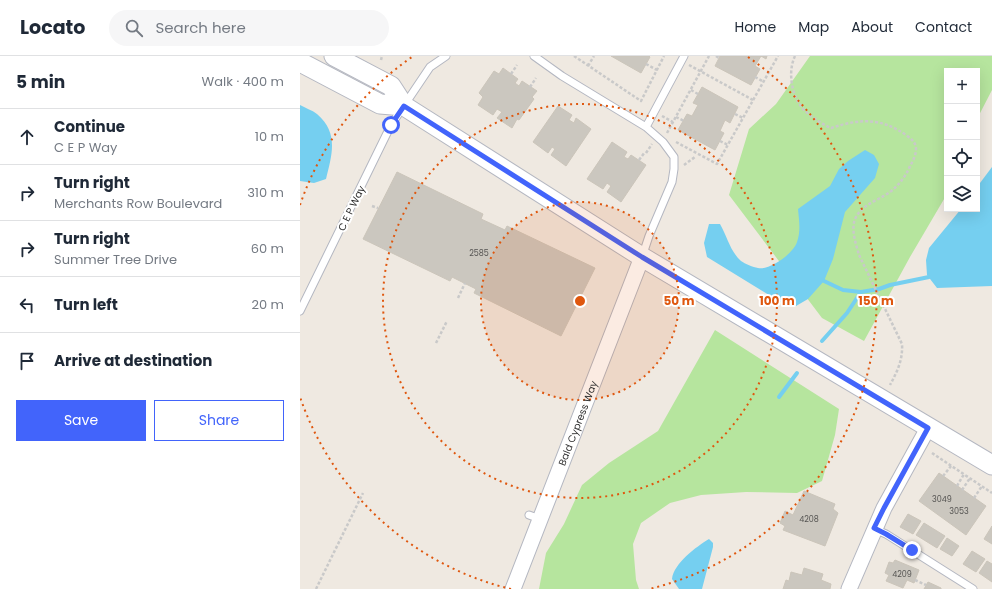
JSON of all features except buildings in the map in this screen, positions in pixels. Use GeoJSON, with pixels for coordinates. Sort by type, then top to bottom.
{"type":"FeatureCollection","features":[{"type":"Feature","properties":{"kind":"street"},"geometry":{"type":"LineString","coordinates":[[334,56],[391,86],[404,106],[642,257],[992,465]]}},
{"type":"Feature","properties":{"kind":"street"},"geometry":{"type":"LineString","coordinates":[[300,62],[380,104],[404,106]]}},
{"type":"Feature","properties":{"kind":"street","name":"Bald Cypress Way"},"geometry":{"type":"LineString","coordinates":[[513,589],[534,517],[642,257]]}},
{"type":"Feature","properties":{"kind":"street"},"geometry":{"type":"LineString","coordinates":[[849,589],[874,528],[928,428]]}},
{"type":"Feature","properties":{"kind":"lane","name":"C E P Way"},"geometry":{"type":"LineString","coordinates":[[300,311],[391,125],[430,66],[446,56]]}},
{"type":"Feature","properties":{"kind":"lane"},"geometry":{"type":"LineString","coordinates":[[534,56],[562,76],[646,127],[663,142],[674,157],[672,182],[649,236],[642,257]]}},
{"type":"Feature","properties":{"kind":"lane"},"geometry":{"type":"LineString","coordinates":[[646,127],[683,59]]}},
{"type":"Feature","properties":{"kind":"lane"},"geometry":{"type":"LineString","coordinates":[[874,528],[973,589]]}},
{"type":"Feature","properties":{"kind":"path"},"geometry":{"type":"LineString","coordinates":[[381,60],[382,56]]}},
{"type":"Feature","properties":{"kind":"path"},"geometry":{"type":"LineString","coordinates":[[574,56],[641,101],[664,56]]}},
{"type":"Feature","properties":{"kind":"path"},"geometry":{"type":"LineString","coordinates":[[588,66],[594,56]]}},
{"type":"Feature","properties":{"kind":"path"},"geometry":{"type":"LineString","coordinates":[[671,137],[667,133],[709,56]]}},
{"type":"Feature","properties":{"kind":"path"},"geometry":{"type":"LineString","coordinates":[[678,148],[674,141],[717,164],[778,56]]}},
{"type":"Feature","properties":{"kind":"path"},"geometry":{"type":"LineString","coordinates":[[795,56],[791,70],[792,84],[796,96],[804,110],[819,122],[831,128],[861,121],[876,121],[901,132],[914,141],[916,148],[914,158],[906,176],[890,191],[862,209],[856,218],[854,227],[855,240],[859,255],[902,344],[903,355],[898,371],[890,385]]}},
{"type":"Feature","properties":{"kind":"path"},"geometry":{"type":"LineString","coordinates":[[683,59],[701,72],[753,100]]}},
{"type":"Feature","properties":{"kind":"path"},"geometry":{"type":"LineString","coordinates":[[646,64],[657,70]]}},
{"type":"Feature","properties":{"kind":"path"},"geometry":{"type":"LineString","coordinates":[[511,74],[517,65]]}},
{"type":"Feature","properties":{"kind":"path"},"geometry":{"type":"LineString","coordinates":[[756,77],[764,82]]}},
{"type":"Feature","properties":{"kind":"path"},"geometry":{"type":"LineString","coordinates":[[530,87],[536,78]]}},
{"type":"Feature","properties":{"kind":"path"},"geometry":{"type":"LineString","coordinates":[[691,90],[698,94]]}},
{"type":"Feature","properties":{"kind":"path"},"geometry":{"type":"LineString","coordinates":[[735,114],[743,118]]}},
{"type":"Feature","properties":{"kind":"path"},"geometry":{"type":"LineString","coordinates":[[676,117],[684,121]]}},
{"type":"Feature","properties":{"kind":"path"},"geometry":{"type":"LineString","coordinates":[[720,140],[728,145]]}},
{"type":"Feature","properties":{"kind":"path"},"geometry":{"type":"LineString","coordinates":[[639,160],[645,152]]}},
{"type":"Feature","properties":{"kind":"path"},"geometry":{"type":"LineString","coordinates":[[682,160],[682,166],[695,157]]}},
{"type":"Feature","properties":{"kind":"path"},"geometry":{"type":"LineString","coordinates":[[372,206],[378,208]]}},
{"type":"Feature","properties":{"kind":"path"},"geometry":{"type":"LineString","coordinates":[[458,298],[465,283]]}},
{"type":"Feature","properties":{"kind":"path"},"geometry":{"type":"LineString","coordinates":[[436,343],[447,321]]}},
{"type":"Feature","properties":{"kind":"path"},"geometry":{"type":"LineString","coordinates":[[932,453],[992,493]]}},
{"type":"Feature","properties":{"kind":"path"},"geometry":{"type":"LineString","coordinates":[[944,476],[951,466]]}},
{"type":"Feature","properties":{"kind":"path"},"geometry":{"type":"LineString","coordinates":[[957,486],[964,474]]}},
{"type":"Feature","properties":{"kind":"path"},"geometry":{"type":"LineString","coordinates":[[962,490],[970,478]]}},
{"type":"Feature","properties":{"kind":"path"},"geometry":{"type":"LineString","coordinates":[[974,498],[982,486]]}},
{"type":"Feature","properties":{"kind":"path"},"geometry":{"type":"LineString","coordinates":[[316,589],[363,493]]}},
{"type":"Feature","properties":{"kind":"path"},"geometry":{"type":"LineString","coordinates":[[915,580],[926,585]]}},
{"type":"Feature","properties":{"kind":"green space"},"geometry":{"type":"Polygon","coordinates":[[[810,56],[992,56],[992,90],[980,113],[980,68],[944,68],[944,199],[864,341],[822,318],[729,195],[749,129],[776,104],[810,56]]]}},
{"type":"Feature","properties":{"kind":"green space"},"geometry":{"type":"Polygon","coordinates":[[[715,330],[839,409],[835,435],[822,481],[797,493],[746,492],[701,495],[670,503],[641,523],[633,544],[636,580],[639,589],[539,589],[546,553],[564,524],[582,485],[609,463],[658,431],[715,330]]]}},
{"type":"Feature","properties":{"kind":"water"},"geometry":{"type":"Polygon","coordinates":[[[300,105],[313,111],[324,121],[331,136],[332,152],[326,179],[314,183],[300,181],[300,105]]]}},
{"type":"Feature","properties":{"kind":"water"},"geometry":{"type":"Polygon","coordinates":[[[865,150],[874,155],[879,164],[875,178],[845,212],[833,259],[824,281],[808,299],[796,306],[782,303],[707,257],[704,243],[709,224],[720,224],[737,257],[741,261],[754,267],[768,267],[786,256],[797,242],[799,230],[798,209],[830,186],[839,169],[865,150]]]}},
{"type":"Feature","properties":{"kind":"water"},"geometry":{"type":"Polygon","coordinates":[[[992,167],[992,286],[937,288],[927,275],[926,260],[929,248],[959,212],[980,212],[980,183],[992,167]]]}},
{"type":"Feature","properties":{"kind":"water"},"geometry":{"type":"Polygon","coordinates":[[[709,539],[713,543],[713,547],[702,589],[679,589],[672,579],[677,567],[686,556],[709,539]]]}},
{"type":"Feature","properties":{"kind":"waterway"},"geometry":{"type":"LineString","coordinates":[[824,281],[843,290],[861,292],[929,277]]}},
{"type":"Feature","properties":{"kind":"waterway"},"geometry":{"type":"LineString","coordinates":[[822,341],[847,313],[861,292]]}},
{"type":"Feature","properties":{"kind":"waterway"},"geometry":{"type":"LineString","coordinates":[[779,397],[797,373]]}},
{"type":"Feature","properties":{"kind":"route"},"geometry":{"type":"LineString","coordinates":[[391,125],[404,106],[642,257],[928,428],[874,528],[912,550]]}}]}
